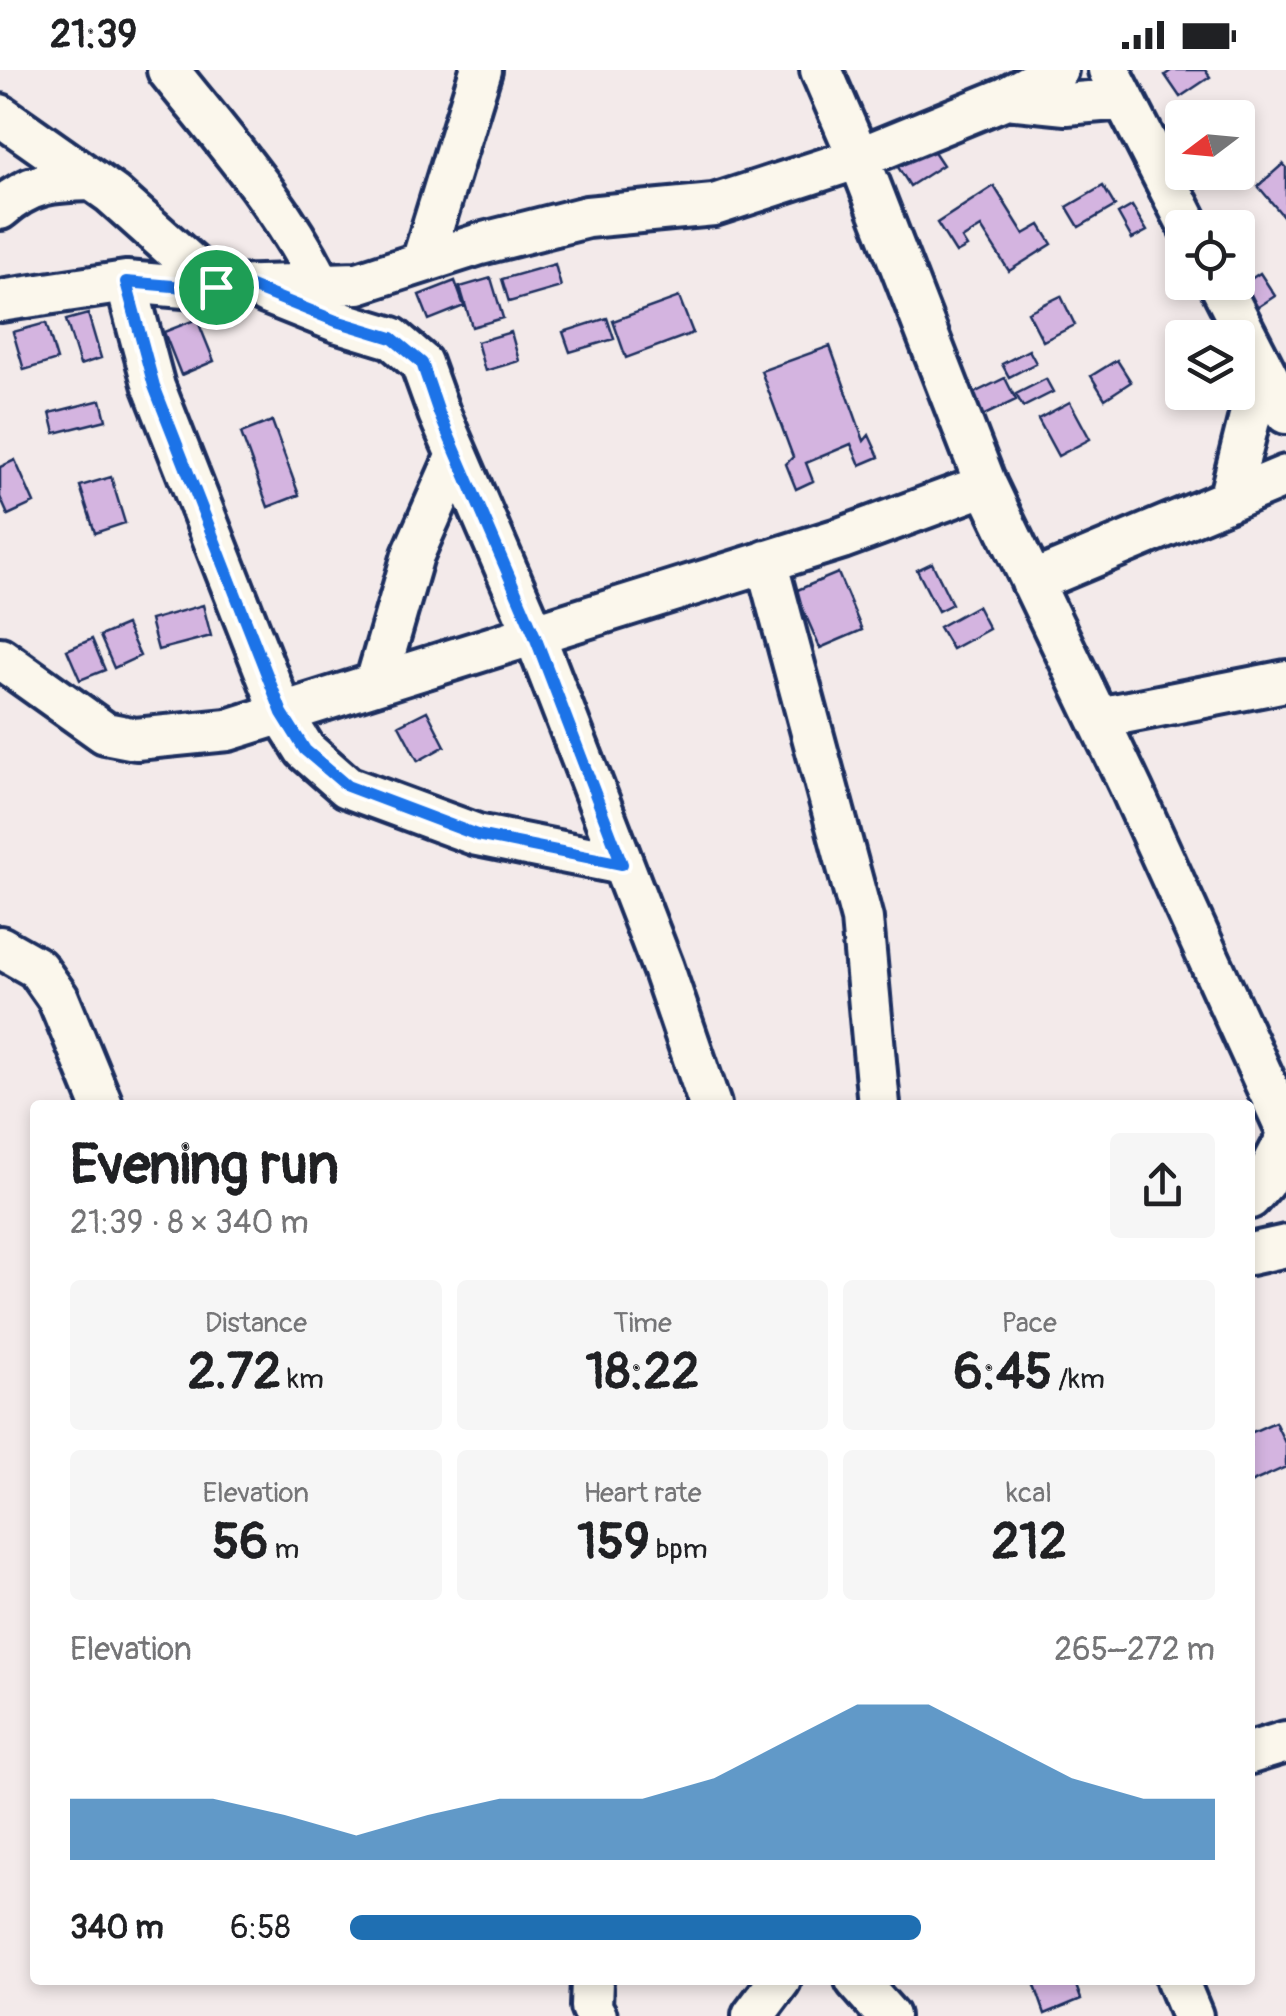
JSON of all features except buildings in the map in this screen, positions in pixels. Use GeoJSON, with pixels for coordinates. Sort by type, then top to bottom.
{"type":"FeatureCollection","features":[{"type":"Feature","properties":{"kind":"street"},"geometry":{"type":"LineString","coordinates":[[168,70],[242,162],[307,255],[322,284]]}},
{"type":"Feature","properties":{"kind":"street"},"geometry":{"type":"LineString","coordinates":[[422,262],[481,70]]}},
{"type":"Feature","properties":{"kind":"street"},"geometry":{"type":"LineString","coordinates":[[821,70],[986,485],[1286,1128]]}},
{"type":"Feature","properties":{"kind":"street"},"geometry":{"type":"LineString","coordinates":[[0,301],[126,282],[232,286],[358,283],[480,244],[587,217],[714,206],[859,158],[1006,98],[1057,70]]}},
{"type":"Feature","properties":{"kind":"street"},"geometry":{"type":"LineString","coordinates":[[1006,98],[1066,104],[1116,84],[1181,210]]}},
{"type":"Feature","properties":{"kind":"street"},"geometry":{"type":"LineString","coordinates":[[0,115],[232,286],[392,338],[422,363],[534,634],[708,1100]]}},
{"type":"Feature","properties":{"kind":"street"},"geometry":{"type":"LineString","coordinates":[[6,196],[59,180],[92,180]]}},
{"type":"Feature","properties":{"kind":"street"},"geometry":{"type":"LineString","coordinates":[[126,282],[154,386],[282,713],[305,750],[347,786],[477,835],[622,864]]}},
{"type":"Feature","properties":{"kind":"street"},"geometry":{"type":"LineString","coordinates":[[1227,300],[1286,413]]}},
{"type":"Feature","properties":{"kind":"street"},"geometry":{"type":"LineString","coordinates":[[1228,500],[1262,368]]}},
{"type":"Feature","properties":{"kind":"street"},"geometry":{"type":"LineString","coordinates":[[376,683],[414,555],[457,455]]}},
{"type":"Feature","properties":{"kind":"street"},"geometry":{"type":"LineString","coordinates":[[1032,582],[1286,476]]}},
{"type":"Feature","properties":{"kind":"street"},"geometry":{"type":"LineString","coordinates":[[0,658],[105,733],[136,739],[228,730],[766,562],[986,485]]}},
{"type":"Feature","properties":{"kind":"street"},"geometry":{"type":"LineString","coordinates":[[766,562],[862,919],[879,1100]]}},
{"type":"Feature","properties":{"kind":"street"},"geometry":{"type":"LineString","coordinates":[[1098,718],[1286,681]]}},
{"type":"Feature","properties":{"kind":"street"},"geometry":{"type":"LineString","coordinates":[[0,947],[37,968],[58,998],[100,1100]]}},
{"type":"Feature","properties":{"kind":"street"},"geometry":{"type":"LineString","coordinates":[[1255,1192],[1286,1140]]}},
{"type":"Feature","properties":{"kind":"street"},"geometry":{"type":"LineString","coordinates":[[1255,1253],[1286,1246]]}},
{"type":"Feature","properties":{"kind":"street"},"geometry":{"type":"LineString","coordinates":[[1255,1751],[1286,1742]]}},
{"type":"Feature","properties":{"kind":"street"},"geometry":{"type":"LineString","coordinates":[[592,1985],[591,2007],[596,2016]]}},
{"type":"Feature","properties":{"kind":"street"},"geometry":{"type":"LineString","coordinates":[[754,2016],[776,1985]]}},
{"type":"Feature","properties":{"kind":"street"},"geometry":{"type":"LineString","coordinates":[[860,1985],[888,2016]]}},
{"type":"Feature","properties":{"kind":"street"},"geometry":{"type":"LineString","coordinates":[[1179,1985],[1192,2016]]}},
{"type":"Feature","properties":{"kind":"route"},"geometry":{"type":"LineString","coordinates":[[126,282],[216,287],[249,286],[336,321],[392,338],[422,363],[439,413],[534,634],[622,864],[477,835],[347,786],[305,750],[282,713],[154,386],[126,282]]}}]}
